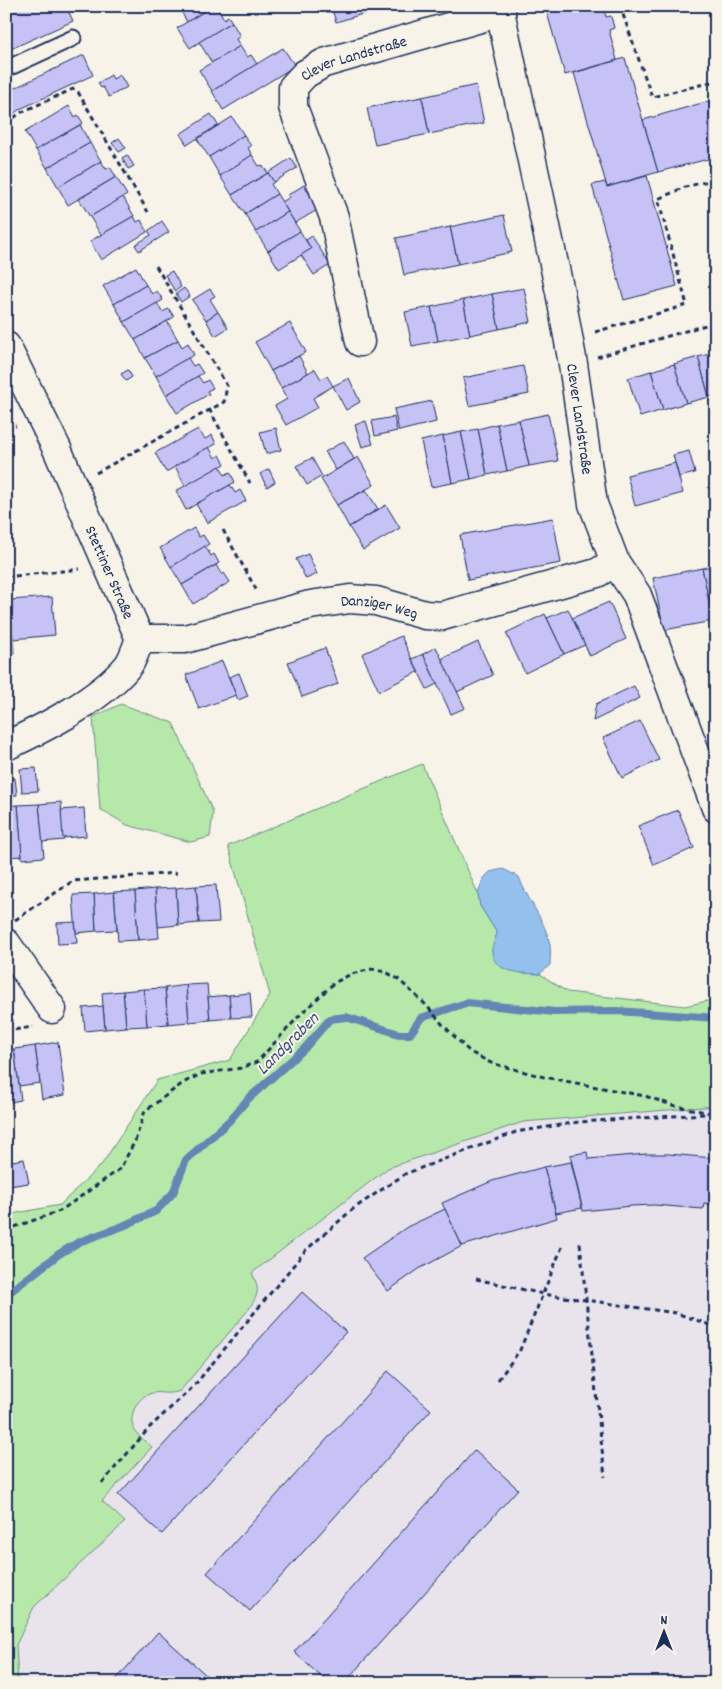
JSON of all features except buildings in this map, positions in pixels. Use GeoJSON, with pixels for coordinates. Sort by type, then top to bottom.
{"type":"FeatureCollection","features":[{"type":"Feature","properties":{"kind":"street","name":"Clever Landstraße"},"geometry":{"type":"LineString","coordinates":[[360,342],[334,217],[292,107],[292,87],[305,74],[324,63],[500,9],[571,352],[593,504],[615,562],[638,595],[716,808]]}},
{"type":"Feature","properties":{"kind":"street","name":"Stettiner Straße"},"geometry":{"type":"LineString","coordinates":[[6,346],[73,486],[140,639],[128,666],[104,690],[44,728],[6,746]]}},
{"type":"Feature","properties":{"kind":"street","name":"Danziger Weg"},"geometry":{"type":"LineString","coordinates":[[140,639],[185,639],[310,605],[350,599],[376,601],[425,615],[442,616],[597,572],[615,562]]}},
{"type":"Feature","properties":{"kind":"street"},"geometry":{"type":"LineString","coordinates":[[10,932],[52,1009]]}},
{"type":"Feature","properties":{"kind":"lane"},"geometry":{"type":"LineString","coordinates":[[6,69],[73,38]]}},
{"type":"Feature","properties":{"kind":"path"},"geometry":{"type":"LineString","coordinates":[[620,6],[652,97],[716,81]]}},
{"type":"Feature","properties":{"kind":"path"},"geometry":{"type":"LineString","coordinates":[[6,123],[22,112],[73,89],[78,92],[148,212]]}},
{"type":"Feature","properties":{"kind":"path"},"geometry":{"type":"LineString","coordinates":[[571,352],[687,305],[658,199],[685,187],[716,179]]}},
{"type":"Feature","properties":{"kind":"path"},"geometry":{"type":"LineString","coordinates":[[73,486],[224,402],[227,386],[156,266]]}},
{"type":"Feature","properties":{"kind":"path"},"geometry":{"type":"LineString","coordinates":[[571,352],[716,322]]}},
{"type":"Feature","properties":{"kind":"path"},"geometry":{"type":"LineString","coordinates":[[208,410],[250,483]]}},
{"type":"Feature","properties":{"kind":"path"},"geometry":{"type":"LineString","coordinates":[[223,530],[260,597],[256,620]]}},
{"type":"Feature","properties":{"kind":"path"},"geometry":{"type":"LineString","coordinates":[[6,577],[108,566]]}},
{"type":"Feature","properties":{"kind":"path"},"geometry":{"type":"LineString","coordinates":[[10,932],[73,881],[177,873]]}},
{"type":"Feature","properties":{"kind":"path"},"geometry":{"type":"LineString","coordinates":[[6,1230],[60,1211],[120,1169],[135,1141],[145,1111],[183,1083],[201,1074],[242,1068],[257,1062],[301,1014],[334,983],[351,974],[372,969],[386,972],[398,979],[426,1005],[470,1052],[491,1063],[544,1078],[645,1096],[672,1105],[710,1113]]}},
{"type":"Feature","properties":{"kind":"path"},"geometry":{"type":"LineString","coordinates":[[102,1483],[150,1427],[193,1387],[306,1250],[353,1210],[405,1174],[516,1132],[579,1122],[716,1113]]}},
{"type":"Feature","properties":{"kind":"path"},"geometry":{"type":"LineString","coordinates":[[580,1243],[605,1477]]}},
{"type":"Feature","properties":{"kind":"path"},"geometry":{"type":"LineString","coordinates":[[498,1380],[520,1350],[562,1247]]}},
{"type":"Feature","properties":{"kind":"path"},"geometry":{"type":"LineString","coordinates":[[476,1279],[543,1294],[676,1313],[716,1327]]}},
{"type":"Feature","properties":{"kind":"shaded area"},"geometry":{"type":"Polygon","coordinates":[[[716,1106],[716,1683],[6,1683],[6,1454],[252,1273],[388,1168],[523,1122],[716,1106]]]}},
{"type":"Feature","properties":{"kind":"green space"},"geometry":{"type":"Polygon","coordinates":[[[121,704],[173,723],[213,812],[210,837],[191,842],[127,825],[100,809],[93,717],[121,704]]]}},
{"type":"Feature","properties":{"kind":"green space"},"geometry":{"type":"Polygon","coordinates":[[[422,764],[478,894],[480,906],[497,933],[492,951],[521,973],[540,974],[567,992],[685,1006],[716,999],[716,1106],[523,1122],[388,1168],[252,1273],[257,1291],[249,1309],[180,1391],[152,1393],[141,1399],[135,1408],[132,1417],[134,1430],[152,1447],[102,1501],[125,1522],[34,1607],[16,1645],[18,1683],[6,1683],[6,1215],[60,1205],[102,1164],[157,1080],[230,1060],[270,995],[228,846],[422,764]]]}},
{"type":"Feature","properties":{"kind":"water"},"geometry":{"type":"Polygon","coordinates":[[[503,869],[519,877],[545,927],[550,947],[550,965],[540,974],[511,971],[498,965],[494,959],[492,950],[497,933],[480,906],[478,894],[483,879],[490,872],[503,869]]]}},
{"type":"Feature","properties":{"kind":"waterway","name":"Landgraben"},"geometry":{"type":"LineString","coordinates":[[6,1293],[59,1254],[79,1242],[123,1226],[156,1211],[173,1193],[186,1160],[229,1121],[248,1099],[304,1049],[330,1019],[346,1017],[399,1034],[410,1034],[421,1018],[466,1003],[555,1012],[617,1011],[716,1018]]}}]}
